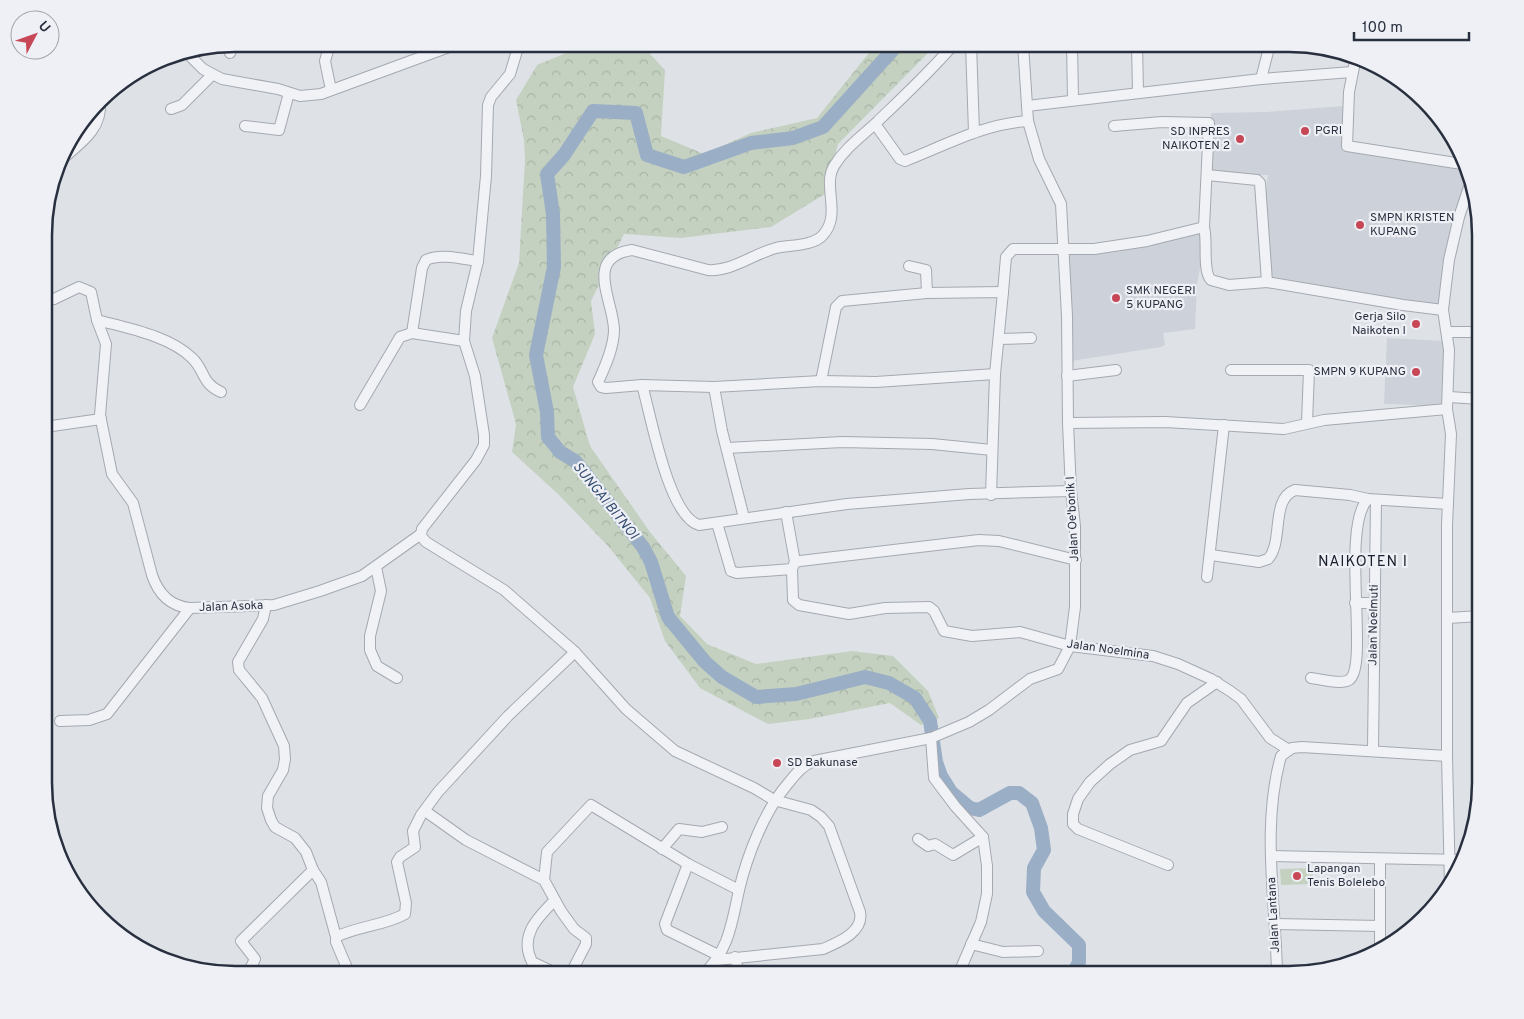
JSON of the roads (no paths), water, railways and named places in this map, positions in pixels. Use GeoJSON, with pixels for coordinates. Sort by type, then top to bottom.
{"type":"FeatureCollection","features":[{"type":"Feature","properties":{"kind":"street"},"geometry":{"type":"LineString","coordinates":[[328,52],[325,61],[331,90]]}},
{"type":"Feature","properties":{"kind":"street"},"geometry":{"type":"LineString","coordinates":[[193,58],[212,75],[222,80],[278,89],[305,96],[331,90],[435,52]]}},
{"type":"Feature","properties":{"kind":"street"},"geometry":{"type":"LineString","coordinates":[[517,52],[510,74],[491,97],[488,106],[486,176],[478,261],[466,312],[464,341],[475,376],[484,445],[476,460],[422,529],[421,534],[426,542],[504,590],[574,652],[610,692],[661,741],[692,761],[754,788],[774,800],[811,810],[821,817],[829,826],[847,874],[861,923],[856,930],[823,948],[719,958],[667,930],[665,924],[688,864]]}},
{"type":"Feature","properties":{"kind":"street"},"geometry":{"type":"LineString","coordinates":[[947,52],[936,65],[848,148],[833,168],[832,218],[827,230],[820,238],[773,249],[718,270],[708,270],[632,250],[623,251],[614,256],[604,274],[604,287],[614,330],[606,364],[598,384],[606,388],[642,385],[714,387],[820,381],[876,382],[995,374]]}},
{"type":"Feature","properties":{"kind":"street"},"geometry":{"type":"LineString","coordinates":[[972,52],[974,132]]}},
{"type":"Feature","properties":{"kind":"street","name":"Jalan Oe'bonik I"},"geometry":{"type":"LineString","coordinates":[[719,958],[732,927],[739,890],[748,859],[774,800],[806,764],[931,738],[950,730],[989,710],[1030,679],[1056,671],[1070,646],[1075,607],[1076,560],[1071,491],[1067,316],[1060,200],[1041,165],[1028,121],[1024,52]]}},
{"type":"Feature","properties":{"kind":"street"},"geometry":{"type":"LineString","coordinates":[[1072,52],[1073,100]]}},
{"type":"Feature","properties":{"kind":"street"},"geometry":{"type":"LineString","coordinates":[[1137,52],[1138,92]]}},
{"type":"Feature","properties":{"kind":"street"},"geometry":{"type":"LineString","coordinates":[[1261,79],[1268,52]]}},
{"type":"Feature","properties":{"kind":"street"},"geometry":{"type":"LineString","coordinates":[[1354,64],[1347,117],[1347,146],[1457,163]]}},
{"type":"Feature","properties":{"kind":"street"},"geometry":{"type":"LineString","coordinates":[[1027,106],[1261,79],[1352,72]]}},
{"type":"Feature","properties":{"kind":"street"},"geometry":{"type":"LineString","coordinates":[[171,109],[182,104],[212,75]]}},
{"type":"Feature","properties":{"kind":"street"},"geometry":{"type":"LineString","coordinates":[[245,126],[279,130],[289,93]]}},
{"type":"Feature","properties":{"kind":"street"},"geometry":{"type":"LineString","coordinates":[[76,146],[94,129],[101,116],[101,112]]}},
{"type":"Feature","properties":{"kind":"street"},"geometry":{"type":"LineString","coordinates":[[875,124],[900,159],[905,161],[974,132],[1001,124],[1028,121]]}},
{"type":"Feature","properties":{"kind":"street"},"geometry":{"type":"LineString","coordinates":[[1114,126],[1162,122],[1209,123],[1204,227],[1207,246],[1206,274],[1211,280],[1229,285],[1268,282],[1443,310]]}},
{"type":"Feature","properties":{"kind":"street"},"geometry":{"type":"LineString","coordinates":[[1207,175],[1257,180],[1260,183],[1268,282]]}},
{"type":"Feature","properties":{"kind":"street"},"geometry":{"type":"LineString","coordinates":[[1449,871],[1446,756],[1448,504],[1451,434],[1447,409],[1450,366],[1443,310],[1449,260],[1467,194]]}},
{"type":"Feature","properties":{"kind":"street"},"geometry":{"type":"LineString","coordinates":[[991,494],[995,374],[1006,257],[1012,250],[1062,250],[1122,246],[1204,227]]}},
{"type":"Feature","properties":{"kind":"street"},"geometry":{"type":"LineString","coordinates":[[412,333],[422,268],[426,260],[450,258],[478,261]]}},
{"type":"Feature","properties":{"kind":"street"},"geometry":{"type":"LineString","coordinates":[[909,266],[926,270],[927,293]]}},
{"type":"Feature","properties":{"kind":"street"},"geometry":{"type":"LineString","coordinates":[[52,299],[72,289],[84,288],[92,296],[97,320],[107,350],[101,419],[52,426]]}},
{"type":"Feature","properties":{"kind":"street"},"geometry":{"type":"LineString","coordinates":[[820,381],[839,303],[853,299],[927,293],[1003,292]]}},
{"type":"Feature","properties":{"kind":"street"},"geometry":{"type":"LineString","coordinates":[[97,320],[157,337],[180,348],[197,362],[206,383],[220,392]]}},
{"type":"Feature","properties":{"kind":"street"},"geometry":{"type":"LineString","coordinates":[[1447,332],[1472,332]]}},
{"type":"Feature","properties":{"kind":"street"},"geometry":{"type":"LineString","coordinates":[[360,405],[397,340],[412,333],[464,341]]}},
{"type":"Feature","properties":{"kind":"street"},"geometry":{"type":"LineString","coordinates":[[998,339],[1031,338]]}},
{"type":"Feature","properties":{"kind":"street"},"geometry":{"type":"LineString","coordinates":[[1067,376],[1116,370]]}},
{"type":"Feature","properties":{"kind":"street"},"geometry":{"type":"LineString","coordinates":[[1231,370],[1309,370],[1309,414],[1306,423]]}},
{"type":"Feature","properties":{"kind":"street"},"geometry":{"type":"LineString","coordinates":[[642,385],[661,459],[680,508],[694,523],[703,525],[786,512],[942,496],[1071,491]]}},
{"type":"Feature","properties":{"kind":"street"},"geometry":{"type":"LineString","coordinates":[[714,387],[726,448],[744,518]]}},
{"type":"Feature","properties":{"kind":"street"},"geometry":{"type":"LineString","coordinates":[[1448,397],[1472,398]]}},
{"type":"Feature","properties":{"kind":"street"},"geometry":{"type":"LineString","coordinates":[[1068,423],[1165,422],[1284,429],[1306,423],[1447,409]]}},
{"type":"Feature","properties":{"kind":"street","name":"Jalan Asoka"},"geometry":{"type":"LineString","coordinates":[[101,419],[111,473],[133,503],[156,586],[166,599],[176,605],[190,608],[266,606],[320,591],[362,576],[421,534]]}},
{"type":"Feature","properties":{"kind":"street"},"geometry":{"type":"LineString","coordinates":[[1207,577],[1211,555],[1224,425]]}},
{"type":"Feature","properties":{"kind":"street"},"geometry":{"type":"LineString","coordinates":[[726,448],[842,442],[932,444],[992,450]]}},
{"type":"Feature","properties":{"kind":"street"},"geometry":{"type":"LineString","coordinates":[[1211,555],[1259,562],[1268,559],[1277,534],[1282,503],[1288,494],[1295,490],[1350,495],[1372,500],[1448,504]]}},
{"type":"Feature","properties":{"kind":"street"},"geometry":{"type":"LineString","coordinates":[[1311,678],[1345,681],[1352,678],[1355,670],[1358,643],[1354,603],[1359,514],[1372,500]]}},
{"type":"Feature","properties":{"kind":"street","name":"Jalan Noelmuti"},"geometry":{"type":"LineString","coordinates":[[1372,500],[1375,552],[1373,750]]}},
{"type":"Feature","properties":{"kind":"street"},"geometry":{"type":"LineString","coordinates":[[786,512],[794,566]]}},
{"type":"Feature","properties":{"kind":"street"},"geometry":{"type":"LineString","coordinates":[[716,523],[732,572],[794,566],[979,540],[999,541],[1076,560]]}},
{"type":"Feature","properties":{"kind":"street"},"geometry":{"type":"LineString","coordinates":[[1357,551],[1375,552]]}},
{"type":"Feature","properties":{"kind":"street","name":"Jalan Noelmina"},"geometry":{"type":"LineString","coordinates":[[794,566],[794,600],[799,605],[849,614],[885,608],[929,607],[934,611],[944,631],[972,636],[1020,632],[1070,646],[1153,656],[1217,682],[1241,699],[1270,738],[1289,750]]}},
{"type":"Feature","properties":{"kind":"street"},"geometry":{"type":"LineString","coordinates":[[376,567],[380,591],[370,636],[370,650],[378,666],[397,678]]}},
{"type":"Feature","properties":{"kind":"street"},"geometry":{"type":"LineString","coordinates":[[1354,603],[1374,604]]}},
{"type":"Feature","properties":{"kind":"street"},"geometry":{"type":"LineString","coordinates":[[266,606],[260,625],[238,662],[239,670],[262,698],[284,746],[283,770],[268,796],[267,808],[275,827],[287,832],[302,845],[310,859],[312,870],[321,882],[336,942],[346,966]]}},
{"type":"Feature","properties":{"kind":"street"},"geometry":{"type":"LineString","coordinates":[[60,721],[90,720],[107,714],[190,608]]}},
{"type":"Feature","properties":{"kind":"street"},"geometry":{"type":"LineString","coordinates":[[1448,618],[1472,616]]}},
{"type":"Feature","properties":{"kind":"street"},"geometry":{"type":"LineString","coordinates":[[336,937],[372,925],[386,923],[405,914],[406,903],[397,862],[400,857],[415,847],[413,831],[425,811],[438,792],[508,716],[574,652]]}},
{"type":"Feature","properties":{"kind":"street"},"geometry":{"type":"LineString","coordinates":[[1355,670],[1374,671]]}},
{"type":"Feature","properties":{"kind":"street"},"geometry":{"type":"LineString","coordinates":[[1168,865],[1078,829],[1073,824],[1073,814],[1082,792],[1101,772],[1130,750],[1160,741],[1187,703],[1217,682]]}},
{"type":"Feature","properties":{"kind":"street"},"geometry":{"type":"LineString","coordinates":[[931,738],[934,778],[955,806],[983,837],[987,894],[981,922],[962,966]]}},
{"type":"Feature","properties":{"kind":"street"},"geometry":{"type":"LineString","coordinates":[[1289,750],[1302,747],[1446,756]]}},
{"type":"Feature","properties":{"kind":"street","name":"Jalan Lantana"},"geometry":{"type":"LineString","coordinates":[[1277,966],[1270,825],[1275,776],[1281,756],[1289,750]]}},
{"type":"Feature","properties":{"kind":"street"},"geometry":{"type":"LineString","coordinates":[[574,966],[586,942],[554,901],[544,880],[547,852],[590,805],[688,864],[739,890]]}},
{"type":"Feature","properties":{"kind":"street"},"geometry":{"type":"LineString","coordinates":[[425,811],[466,840],[544,880]]}},
{"type":"Feature","properties":{"kind":"street"},"geometry":{"type":"LineString","coordinates":[[662,849],[679,829],[702,832],[722,826]]}},
{"type":"Feature","properties":{"kind":"street"},"geometry":{"type":"LineString","coordinates":[[918,839],[928,846],[935,844],[941,846],[953,855],[983,837]]}},
{"type":"Feature","properties":{"kind":"street"},"geometry":{"type":"LineString","coordinates":[[1272,856],[1455,861]]}},
{"type":"Feature","properties":{"kind":"street"},"geometry":{"type":"LineString","coordinates":[[1380,859],[1380,942]]}},
{"type":"Feature","properties":{"kind":"street"},"geometry":{"type":"LineString","coordinates":[[252,966],[255,959],[241,941],[312,870]]}},
{"type":"Feature","properties":{"kind":"street"},"geometry":{"type":"LineString","coordinates":[[541,966],[532,962],[528,951],[531,926],[554,901]]}},
{"type":"Feature","properties":{"kind":"street"},"geometry":{"type":"LineString","coordinates":[[1275,924],[1380,926]]}},
{"type":"Feature","properties":{"kind":"street"},"geometry":{"type":"LineString","coordinates":[[971,944],[1003,952],[1038,951]]}},
{"type":"Feature","properties":{"kind":"street"},"geometry":{"type":"LineString","coordinates":[[735,957],[737,966]]}},
{"type":"Feature","properties":{"kind":"street"},"geometry":{"type":"LineString","coordinates":[[711,966],[719,958]]}},
{"type":"Feature","properties":{"kind":"waterway","name":"SUNGAI BITNOI"},"geometry":{"type":"LineString","coordinates":[[891,52],[823,127],[793,138],[751,143],[684,167],[647,155],[636,113],[593,111],[564,155],[547,174],[553,214],[554,267],[536,355],[547,412],[548,437],[560,452],[575,461],[643,547],[651,562],[668,617],[705,662],[722,677],[756,697],[796,694],[865,677],[889,683],[915,698],[930,721],[936,762],[941,776],[951,792],[970,808],[979,810],[1010,793],[1019,793],[1032,803],[1041,828],[1044,850],[1034,868],[1033,892],[1044,911],[1079,945],[1077,966]]}},
{"type":"Feature","properties":{"kind":"place","name":"PGRI"},"geometry":{"type":"Point","coordinates":[1305,131]}},
{"type":"Feature","properties":{"kind":"place","name":"SD INPRES NAIKOTEN 2"},"geometry":{"type":"Point","coordinates":[1240,139]}},
{"type":"Feature","properties":{"kind":"place","name":"SMPN KRISTEN KUPANG"},"geometry":{"type":"Point","coordinates":[1360,225]}},
{"type":"Feature","properties":{"kind":"place","name":"SMK NEGERI 5 KUPANG"},"geometry":{"type":"Point","coordinates":[1116,298]}},
{"type":"Feature","properties":{"kind":"place","name":"Gerja Silo Naikoten I"},"geometry":{"type":"Point","coordinates":[1416,324]}},
{"type":"Feature","properties":{"kind":"place","name":"SMPN 9 KUPANG"},"geometry":{"type":"Point","coordinates":[1416,372]}},
{"type":"Feature","properties":{"kind":"place","name":"SD Bakunase"},"geometry":{"type":"Point","coordinates":[777,763]}},
{"type":"Feature","properties":{"kind":"place","name":"Lapangan Tenis Bolelebo"},"geometry":{"type":"Point","coordinates":[1297,876]}},
{"type":"Feature","properties":{"kind":"district","name":"NAIKOTEN I"},"geometry":{"type":"Point","coordinates":[1363,562]}}]}
